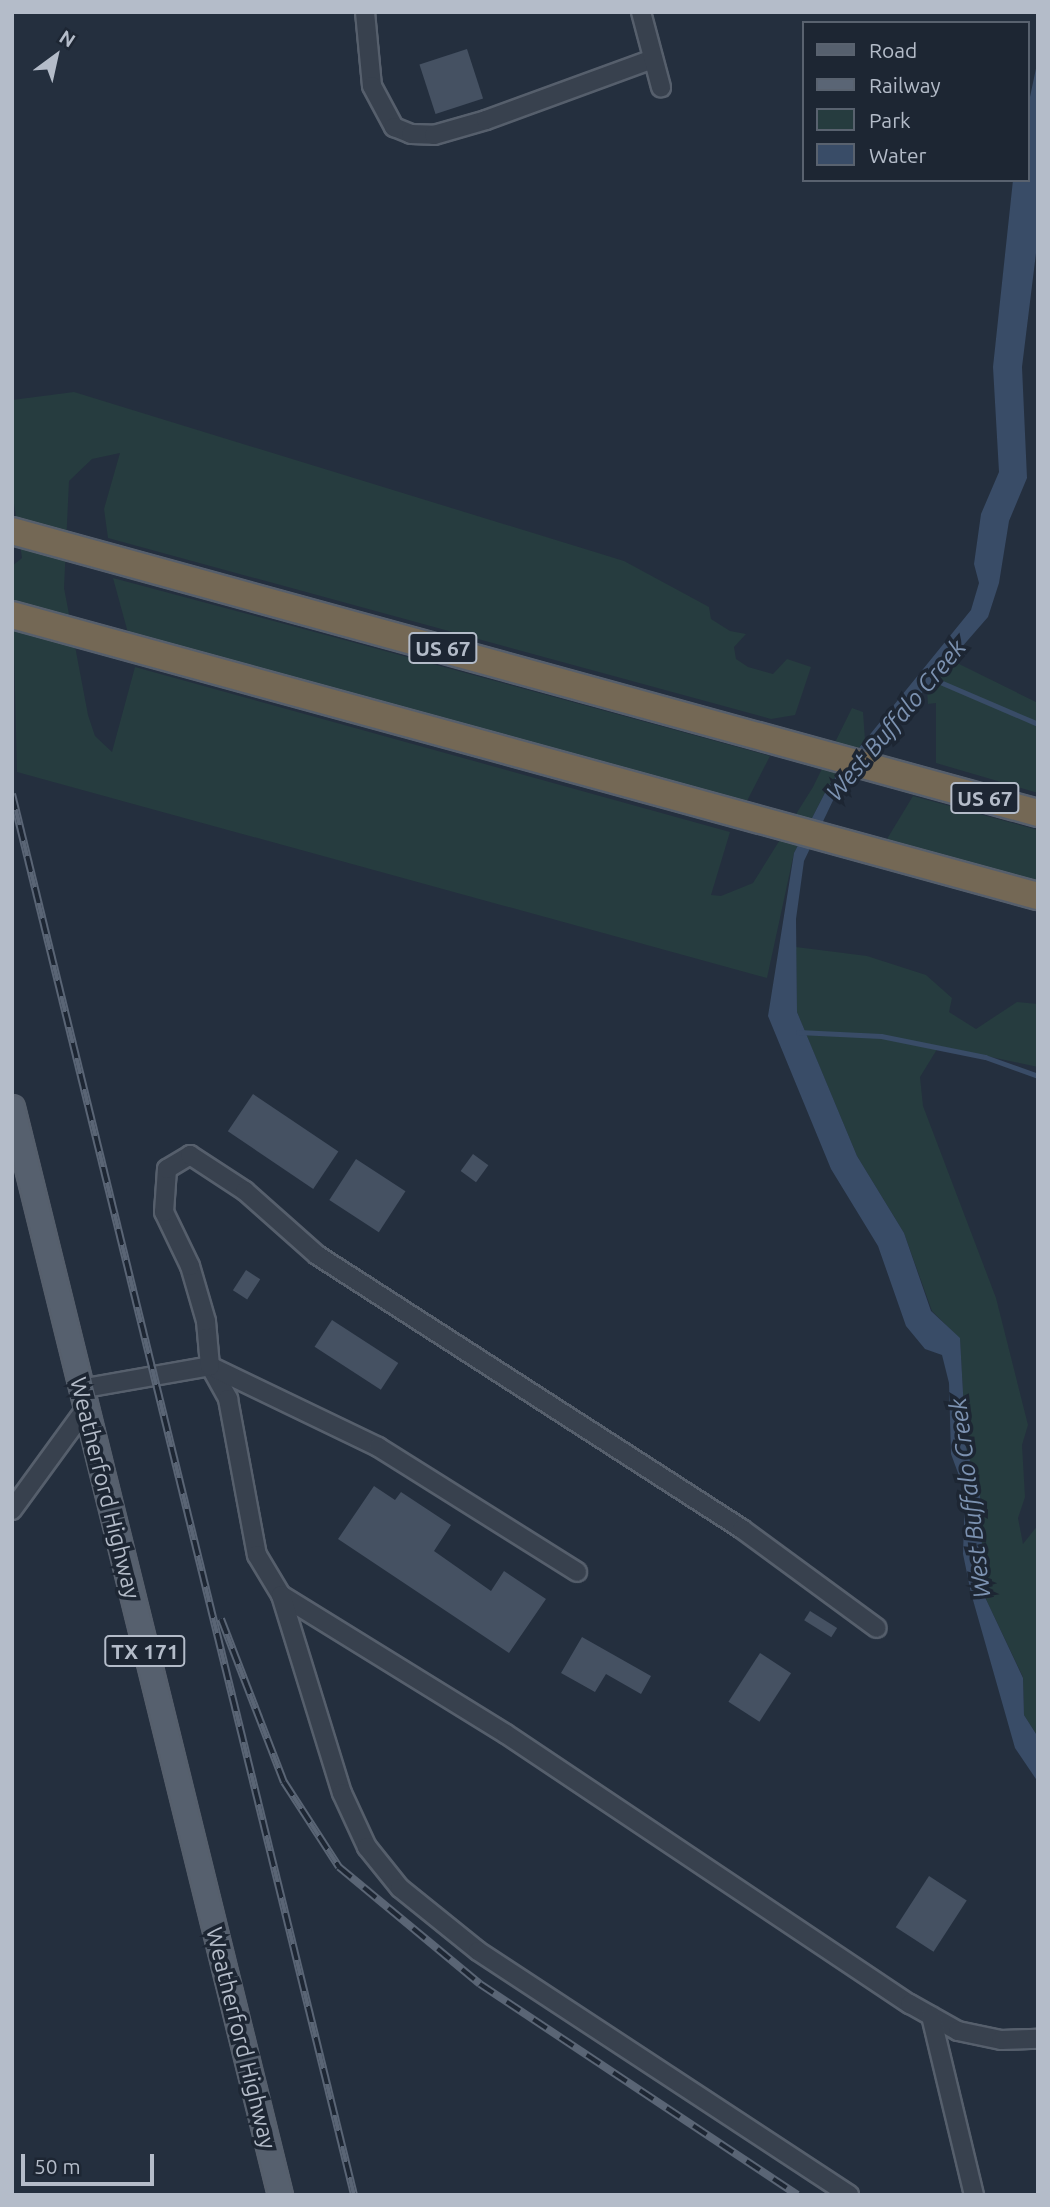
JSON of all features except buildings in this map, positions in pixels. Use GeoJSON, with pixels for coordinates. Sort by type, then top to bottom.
{"type":"FeatureCollection","features":[{"type":"Feature","properties":{"kind":"highway","name":"US 67"},"geometry":{"type":"LineString","coordinates":[[12,531],[1038,813]]}},
{"type":"Feature","properties":{"kind":"highway"},"geometry":{"type":"LineString","coordinates":[[12,615],[1038,896]]}},
{"type":"Feature","properties":{"kind":"main road","name":"Weatherford Highway"},"geometry":{"type":"LineString","coordinates":[[12,1107],[280,2195]]}},
{"type":"Feature","properties":{"kind":"street"},"geometry":{"type":"LineString","coordinates":[[365,12],[372,86],[394,127],[411,134],[433,135],[486,120],[653,59]]}},
{"type":"Feature","properties":{"kind":"street"},"geometry":{"type":"LineString","coordinates":[[641,12],[661,87]]}},
{"type":"Feature","properties":{"kind":"street"},"geometry":{"type":"LineString","coordinates":[[849,2195],[478,1951],[400,1888],[367,1847],[342,1793],[281,1595],[257,1555],[228,1399],[210,1366],[206,1321],[190,1266],[164,1212],[167,1169],[190,1155],[245,1191],[317,1255],[742,1529],[877,1628]]}},
{"type":"Feature","properties":{"kind":"street"},"geometry":{"type":"LineString","coordinates":[[12,1510],[83,1400],[210,1366],[377,1447],[577,1572]]}},
{"type":"Feature","properties":{"kind":"street"},"geometry":{"type":"LineString","coordinates":[[281,1595],[506,1734],[931,2016],[958,2031],[1038,2039]]}},
{"type":"Feature","properties":{"kind":"street"},"geometry":{"type":"LineString","coordinates":[[931,2016],[974,2195]]}},
{"type":"Feature","properties":{"kind":"green space"},"geometry":{"type":"Polygon","coordinates":[[[74,392],[624,561],[709,607],[711,619],[730,631],[746,634],[734,647],[736,659],[748,667],[773,674],[787,659],[811,667],[795,715],[771,719],[108,538],[104,509],[120,453],[92,459],[69,481],[64,588],[88,715],[95,736],[112,752],[135,667],[730,832],[711,895],[721,896],[753,883],[813,787],[852,708],[863,712],[865,740],[829,785],[794,853],[767,978],[17,772],[12,566],[22,558],[12,490],[12,400],[74,392]]]}},
{"type":"Feature","properties":{"kind":"green space"},"geometry":{"type":"Polygon","coordinates":[[[113,578],[770,756],[747,801],[128,633],[113,578]]]}},
{"type":"Feature","properties":{"kind":"green space"},"geometry":{"type":"Polygon","coordinates":[[[953,661],[1038,703],[1038,793],[936,763],[936,703],[928,704],[927,690],[953,661]]]}},
{"type":"Feature","properties":{"kind":"green space"},"geometry":{"type":"Polygon","coordinates":[[[913,796],[1038,830],[1038,882],[887,839],[913,796]]]}},
{"type":"Feature","properties":{"kind":"green space"},"geometry":{"type":"Polygon","coordinates":[[[796,947],[867,956],[926,975],[952,998],[949,1012],[976,1029],[1017,1002],[1038,1004],[1038,1067],[939,1046],[920,1077],[923,1106],[996,1298],[1028,1425],[1022,1445],[1025,1497],[1018,1518],[1023,1544],[1038,1525],[1038,1737],[1024,1715],[1023,1677],[984,1595],[980,1495],[966,1447],[960,1339],[932,1311],[904,1233],[857,1156],[808,1039],[797,1012],[796,947]]]}},
{"type":"Feature","properties":{"kind":"water","name":"West Buffalo Creek"},"geometry":{"type":"Polygon","coordinates":[[[1038,59],[1038,237],[1022,367],[1027,478],[1009,521],[999,583],[988,617],[839,788],[804,861],[796,919],[797,1012],[857,1156],[904,1233],[931,1311],[960,1338],[966,1447],[980,1495],[984,1595],[1023,1678],[1024,1715],[1038,1737],[1038,1782],[1015,1748],[971,1593],[963,1554],[965,1492],[951,1454],[949,1383],[942,1355],[925,1349],[906,1326],[878,1246],[831,1169],[768,1016],[794,853],[829,785],[971,610],[979,583],[974,564],[981,514],[999,472],[993,367],[1013,182],[1029,182],[1029,102],[1038,59]]]}},
{"type":"Feature","properties":{"kind":"waterway","name":"West Buffalo Creek"},"geometry":{"type":"LineString","coordinates":[[933,679],[1038,724]]}},
{"type":"Feature","properties":{"kind":"waterway"},"geometry":{"type":"LineString","coordinates":[[798,1032],[881,1036],[985,1057],[1038,1076]]}},
{"type":"Feature","properties":{"kind":"railway"},"geometry":{"type":"LineString","coordinates":[[12,794],[354,2195]]}},
{"type":"Feature","properties":{"kind":"railway"},"geometry":{"type":"LineString","coordinates":[[221,1619],[284,1782],[339,1867],[480,1984],[797,2195]]}}]}
